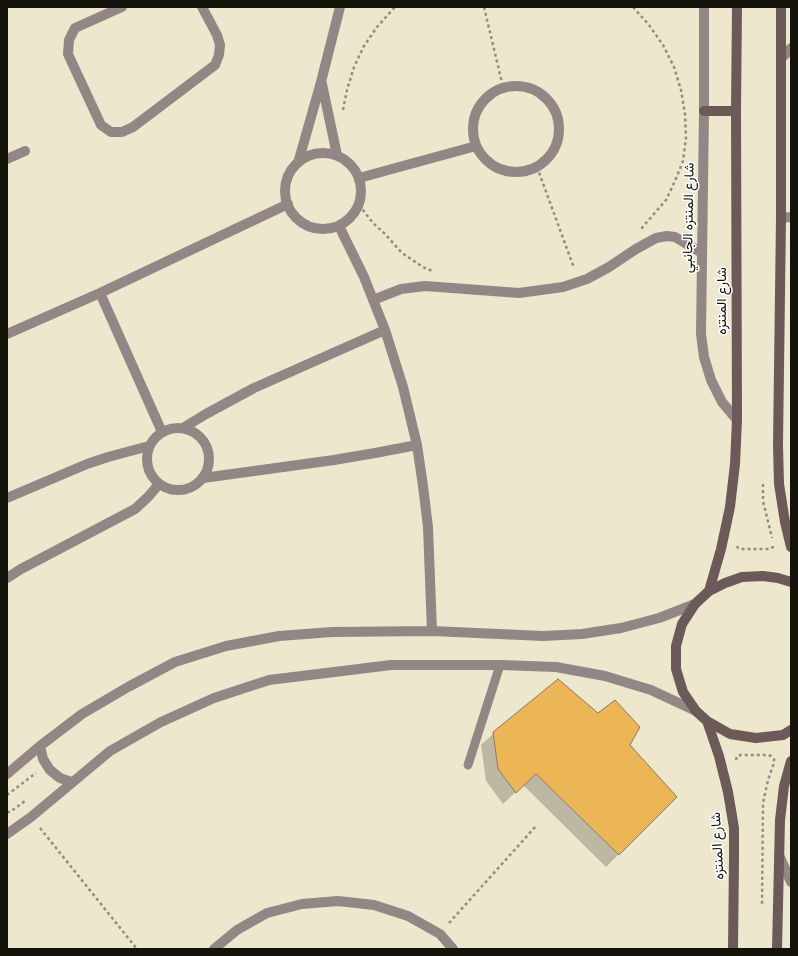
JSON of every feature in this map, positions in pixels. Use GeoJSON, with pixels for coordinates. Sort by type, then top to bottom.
{"type":"FeatureCollection","features":[{"type":"Feature","properties":{"kind":"street"},"geometry":{"type":"LineString","coordinates":[[122,7],[75,28],[69,40],[68,54],[101,125],[111,132],[122,132],[133,127],[215,65],[219,55],[220,45],[202,7]]}},
{"type":"Feature","properties":{"kind":"street"},"geometry":{"type":"LineString","coordinates":[[298,163],[340,7]]}},
{"type":"Feature","properties":{"kind":"street","name":"شارع المنتزه الجانبي"},"geometry":{"type":"LineString","coordinates":[[704,7],[701,334],[704,357],[711,380],[722,402],[737,420]]}},
{"type":"Feature","properties":{"kind":"street","name":"شارع المنتزه"},"geometry":{"type":"LineString","coordinates":[[709,591],[721,549],[730,507],[735,464],[737,420],[737,7]]}},
{"type":"Feature","properties":{"kind":"street"},"geometry":{"type":"LineString","coordinates":[[781,7],[781,60],[786,217],[778,461],[779,484],[785,522],[791,547]]}},
{"type":"Feature","properties":{"kind":"street"},"geometry":{"type":"LineString","coordinates":[[781,60],[791,48]]}},
{"type":"Feature","properties":{"kind":"street"},"geometry":{"type":"LineString","coordinates":[[321,82],[337,155]]}},
{"type":"Feature","properties":{"kind":"street"},"geometry":{"type":"LineString","coordinates":[[522,86],[539,92],[552,104],[559,120],[559,139],[551,155],[537,167],[520,172],[502,170],[486,161],[476,146],[472,128],[476,110],[487,96],[503,87],[522,86]]}},
{"type":"Feature","properties":{"kind":"street"},"geometry":{"type":"LineString","coordinates":[[704,111],[736,111]]}},
{"type":"Feature","properties":{"kind":"street"},"geometry":{"type":"LineString","coordinates":[[359,178],[476,146]]}},
{"type":"Feature","properties":{"kind":"street"},"geometry":{"type":"LineString","coordinates":[[7,159],[25,151]]}},
{"type":"Feature","properties":{"kind":"street"},"geometry":{"type":"LineString","coordinates":[[323,153],[337,155],[354,168],[359,178],[362,187],[359,205],[351,217],[339,226],[324,229],[309,226],[296,218],[288,204],[285,193],[286,182],[290,171],[309,155],[323,153]]}},
{"type":"Feature","properties":{"kind":"street"},"geometry":{"type":"LineString","coordinates":[[7,334],[100,293],[288,204]]}},
{"type":"Feature","properties":{"kind":"street"},"geometry":{"type":"LineString","coordinates":[[339,226],[364,277],[385,330],[403,387],[417,445],[424,486],[428,527],[432,631]]}},
{"type":"Feature","properties":{"kind":"street"},"geometry":{"type":"LineString","coordinates":[[373,300],[401,289],[425,286],[519,293],[562,287],[587,279],[656,238],[667,236],[675,238],[702,253]]}},
{"type":"Feature","properties":{"kind":"street"},"geometry":{"type":"LineString","coordinates":[[100,293],[162,432]]}},
{"type":"Feature","properties":{"kind":"street"},"geometry":{"type":"LineString","coordinates":[[183,428],[254,388],[385,330]]}},
{"type":"Feature","properties":{"kind":"street"},"geometry":{"type":"LineString","coordinates":[[172,428],[183,428],[193,431],[201,438],[207,447],[209,458],[208,468],[203,478],[187,489],[177,490],[159,484],[152,476],[148,467],[147,456],[149,446],[154,438],[162,432],[172,428]]}},
{"type":"Feature","properties":{"kind":"street"},"geometry":{"type":"LineString","coordinates":[[203,478],[334,460],[417,445]]}},
{"type":"Feature","properties":{"kind":"street"},"geometry":{"type":"LineString","coordinates":[[7,498],[87,464],[149,446]]}},
{"type":"Feature","properties":{"kind":"street"},"geometry":{"type":"LineString","coordinates":[[7,578],[27,565],[135,509],[148,498],[159,484]]}},
{"type":"Feature","properties":{"kind":"street"},"geometry":{"type":"LineString","coordinates":[[791,582],[763,576],[742,577],[709,591],[695,604],[682,624],[676,646],[676,669],[683,692],[696,711],[707,721],[730,734],[756,738],[783,734],[791,730]]}},
{"type":"Feature","properties":{"kind":"street"},"geometry":{"type":"LineString","coordinates":[[7,774],[40,746],[82,714],[128,687],[175,662],[226,646],[279,636],[332,632],[432,631],[543,636],[582,634],[621,628],[659,618],[695,604]]}},
{"type":"Feature","properties":{"kind":"street"},"geometry":{"type":"LineString","coordinates":[[7,834],[31,817],[110,751],[161,722],[214,698],[269,680],[391,665],[500,665],[556,667],[604,676],[651,690],[696,711]]}},
{"type":"Feature","properties":{"kind":"street","name":"شارع المنتزه"},"geometry":{"type":"LineString","coordinates":[[707,721],[719,756],[728,792],[734,828],[733,949]]}},
{"type":"Feature","properties":{"kind":"street"},"geometry":{"type":"LineString","coordinates":[[40,746],[43,759],[50,770],[60,778],[72,782]]}},
{"type":"Feature","properties":{"kind":"street"},"geometry":{"type":"LineString","coordinates":[[777,949],[778,854],[780,820],[784,786],[791,761]]}},
{"type":"Feature","properties":{"kind":"street"},"geometry":{"type":"LineString","coordinates":[[778,854],[791,882]]}},
{"type":"Feature","properties":{"kind":"street"},"geometry":{"type":"LineString","coordinates":[[214,949],[237,930],[267,913],[302,904],[338,901],[374,905],[408,916],[440,934],[453,949]]}},
{"type":"Feature","properties":{"kind":"lane"},"geometry":{"type":"LineString","coordinates":[[468,765],[500,665]]}},
{"type":"Feature","properties":{"kind":"path"},"geometry":{"type":"LineString","coordinates":[[343,112],[347,90],[354,67],[364,46],[377,27],[395,7]]}},
{"type":"Feature","properties":{"kind":"path"},"geometry":{"type":"LineString","coordinates":[[484,7],[503,87]]}},
{"type":"Feature","properties":{"kind":"path"},"geometry":{"type":"LineString","coordinates":[[633,7],[660,40],[674,67],[681,90],[686,138],[683,161],[666,200],[636,233]]}},
{"type":"Feature","properties":{"kind":"path"},"geometry":{"type":"LineString","coordinates":[[537,167],[574,269],[580,266]]}},
{"type":"Feature","properties":{"kind":"path"},"geometry":{"type":"LineString","coordinates":[[359,205],[372,223],[385,234],[402,253],[423,267],[436,273]]}},
{"type":"Feature","properties":{"kind":"path"},"geometry":{"type":"LineString","coordinates":[[736,542],[737,547],[740,549],[770,549],[773,547],[774,544],[762,501],[763,477]]}},
{"type":"Feature","properties":{"kind":"path"},"geometry":{"type":"LineString","coordinates":[[7,795],[37,771],[40,771]]}},
{"type":"Feature","properties":{"kind":"path"},"geometry":{"type":"LineString","coordinates":[[7,812],[10,812],[29,798]]}},
{"type":"Feature","properties":{"kind":"path"},"geometry":{"type":"LineString","coordinates":[[31,817],[137,949]]}},
{"type":"Feature","properties":{"kind":"path"},"geometry":{"type":"LineString","coordinates":[[440,934],[536,826]]}},
{"type":"Feature","properties":{"kind":"building"},"geometry":{"type":"Polygon","coordinates":[[[558,679],[598,713],[615,700],[640,727],[630,745],[677,797],[619,855],[536,774],[516,793],[498,769],[493,732],[558,679]]]}}]}
